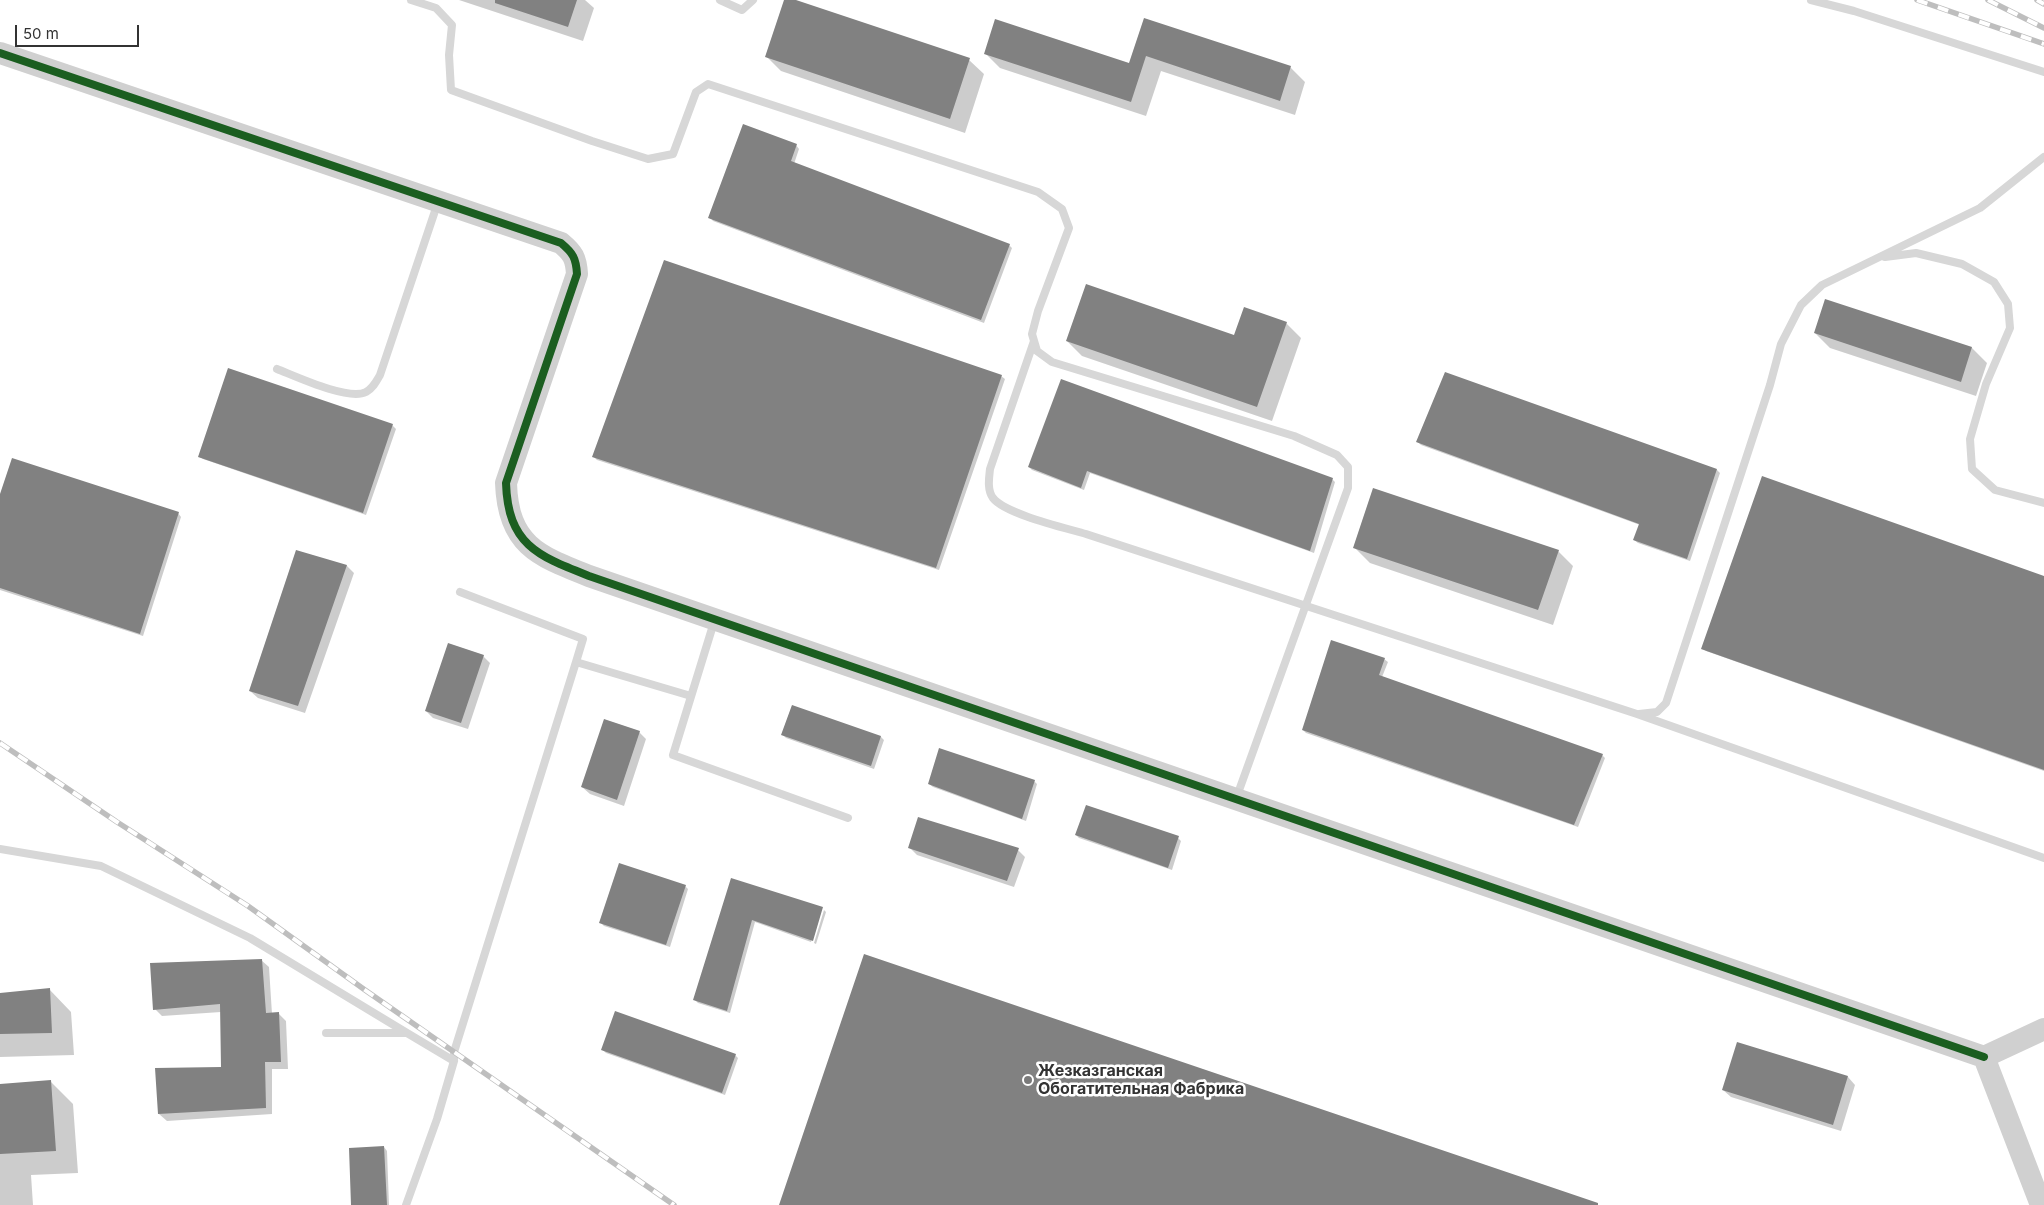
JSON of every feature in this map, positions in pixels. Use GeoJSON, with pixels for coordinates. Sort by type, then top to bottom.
{"type":"FeatureCollection","features":[{"type":"Feature","properties":{"kind":"street"},"geometry":{"type":"LineString","coordinates":[[0,53],[560,243],[574,255],[577,274],[506,483],[511,517],[526,544],[552,561],[589,576],[1984,1057],[2044,1029]]}},
{"type":"Feature","properties":{"kind":"street"},"geometry":{"type":"LineString","coordinates":[[1984,1057],[2041,1205]]}},
{"type":"Feature","properties":{"kind":"lane"},"geometry":{"type":"LineString","coordinates":[[411,0],[436,8],[452,25],[449,55],[451,90],[592,141],[648,158],[673,154],[696,92],[708,84],[1038,192],[1062,210],[1069,228],[1038,311],[1032,334],[1037,351],[1052,362],[1294,436],[1337,455],[1348,467],[1348,488],[1236,798]]}},
{"type":"Feature","properties":{"kind":"lane"},"geometry":{"type":"LineString","coordinates":[[720,0],[742,10],[753,0]]}},
{"type":"Feature","properties":{"kind":"lane"},"geometry":{"type":"LineString","coordinates":[[1811,0],[1854,11],[2044,72]]}},
{"type":"Feature","properties":{"kind":"lane"},"geometry":{"type":"LineString","coordinates":[[1637,714],[1657,712],[1666,703],[1770,385],[1781,344],[1801,305],[1822,285],[1980,208],[2044,158]]}},
{"type":"Feature","properties":{"kind":"lane"},"geometry":{"type":"LineString","coordinates":[[277,369],[328,388],[351,394],[364,393],[373,386],[380,374],[438,202]]}},
{"type":"Feature","properties":{"kind":"lane"},"geometry":{"type":"LineString","coordinates":[[1878,258],[1916,253],[1962,264],[1994,282],[2008,304],[2010,328],[1986,384],[1970,439],[1972,469],[1995,490],[2044,503]]}},
{"type":"Feature","properties":{"kind":"lane"},"geometry":{"type":"LineString","coordinates":[[1034,341],[990,469],[988,484],[993,499],[1010,510],[1637,714],[2044,858]]}},
{"type":"Feature","properties":{"kind":"lane"},"geometry":{"type":"LineString","coordinates":[[406,1205],[437,1119],[454,1061],[454,1052],[583,639],[460,592]]}},
{"type":"Feature","properties":{"kind":"lane"},"geometry":{"type":"LineString","coordinates":[[715,618],[673,755],[848,818]]}},
{"type":"Feature","properties":{"kind":"lane"},"geometry":{"type":"LineString","coordinates":[[576,662],[691,696]]}},
{"type":"Feature","properties":{"kind":"lane"},"geometry":{"type":"LineString","coordinates":[[0,849],[101,866],[250,938],[454,1061]]}},
{"type":"Feature","properties":{"kind":"lane"},"geometry":{"type":"LineString","coordinates":[[326,1033],[407,1033]]}},
{"type":"Feature","properties":{"kind":"building"},"geometry":{"type":"Polygon","coordinates":[[[495,0],[577,0],[568,27],[495,3],[495,0]]]}},
{"type":"Feature","properties":{"kind":"building"},"geometry":{"type":"Polygon","coordinates":[[[784,0],[796,0],[970,58],[950,119],[765,57],[784,0]]]}},
{"type":"Feature","properties":{"kind":"building"},"geometry":{"type":"Polygon","coordinates":[[[1144,18],[1291,66],[1280,101],[1146,56],[1131,102],[984,54],[995,19],[1129,63],[1144,18]]]}},
{"type":"Feature","properties":{"kind":"building"},"geometry":{"type":"Polygon","coordinates":[[[743,124],[797,144],[791,161],[1010,244],[981,320],[708,218],[743,124]]]}},
{"type":"Feature","properties":{"kind":"building"},"geometry":{"type":"Polygon","coordinates":[[[664,260],[1002,375],[936,568],[592,457],[664,260]]]}},
{"type":"Feature","properties":{"kind":"building"},"geometry":{"type":"Polygon","coordinates":[[[1086,284],[1234,335],[1244,307],[1287,322],[1257,407],[1066,341],[1086,284]]]}},
{"type":"Feature","properties":{"kind":"building"},"geometry":{"type":"Polygon","coordinates":[[[1825,299],[1972,347],[1961,382],[1814,333],[1825,299]]]}},
{"type":"Feature","properties":{"kind":"building"},"geometry":{"type":"Polygon","coordinates":[[[228,368],[393,424],[363,513],[198,457],[228,368]]]}},
{"type":"Feature","properties":{"kind":"building"},"geometry":{"type":"Polygon","coordinates":[[[1445,372],[1717,469],[1687,559],[1633,540],[1639,524],[1416,442],[1445,372]]]}},
{"type":"Feature","properties":{"kind":"building"},"geometry":{"type":"Polygon","coordinates":[[[1061,379],[1333,478],[1310,551],[1087,471],[1081,488],[1028,467],[1061,379]]]}},
{"type":"Feature","properties":{"kind":"building"},"geometry":{"type":"Polygon","coordinates":[[[12,458],[179,512],[140,634],[0,588],[0,494],[12,458]]]}},
{"type":"Feature","properties":{"kind":"building"},"geometry":{"type":"Polygon","coordinates":[[[1762,476],[2044,576],[2044,770],[1701,649],[1762,476]]]}},
{"type":"Feature","properties":{"kind":"building"},"geometry":{"type":"Polygon","coordinates":[[[1373,488],[1559,550],[1538,610],[1353,548],[1373,488]]]}},
{"type":"Feature","properties":{"kind":"building"},"geometry":{"type":"Polygon","coordinates":[[[296,550],[347,565],[298,706],[249,691],[296,550]]]}},
{"type":"Feature","properties":{"kind":"building"},"geometry":{"type":"Polygon","coordinates":[[[1331,640],[1385,658],[1379,675],[1603,754],[1574,825],[1302,730],[1331,640]]]}},
{"type":"Feature","properties":{"kind":"building"},"geometry":{"type":"Polygon","coordinates":[[[448,643],[484,655],[461,723],[425,711],[448,643]]]}},
{"type":"Feature","properties":{"kind":"building"},"geometry":{"type":"Polygon","coordinates":[[[792,705],[881,736],[871,766],[781,735],[792,705]]]}},
{"type":"Feature","properties":{"kind":"building"},"geometry":{"type":"Polygon","coordinates":[[[604,719],[640,731],[617,800],[581,787],[604,719]]]}},
{"type":"Feature","properties":{"kind":"building"},"geometry":{"type":"Polygon","coordinates":[[[939,748],[1035,780],[1022,819],[928,784],[939,748]]]}},
{"type":"Feature","properties":{"kind":"building"},"geometry":{"type":"Polygon","coordinates":[[[1086,805],[1179,836],[1168,868],[1075,835],[1086,805]]]}},
{"type":"Feature","properties":{"kind":"building"},"geometry":{"type":"Polygon","coordinates":[[[918,817],[1019,848],[1007,881],[908,848],[918,817]]]}},
{"type":"Feature","properties":{"kind":"building"},"geometry":{"type":"Polygon","coordinates":[[[619,863],[686,885],[666,945],[599,923],[619,863]]]}},
{"type":"Feature","properties":{"kind":"building"},"geometry":{"type":"Polygon","coordinates":[[[731,878],[823,907],[813,941],[752,920],[727,1011],[693,1000],[731,878]]]}},
{"type":"Feature","properties":{"kind":"building","name":"Жезказганская Обогатительная Фабрика"},"geometry":{"type":"Polygon","coordinates":[[[864,954],[1598,1203],[1598,1205],[779,1205],[864,954]]]}},
{"type":"Feature","properties":{"kind":"building"},"geometry":{"type":"Polygon","coordinates":[[[262,959],[266,1013],[279,1012],[281,1062],[265,1062],[266,1108],[158,1114],[155,1068],[221,1067],[220,1004],[153,1010],[150,963],[262,959]]]}},
{"type":"Feature","properties":{"kind":"building"},"geometry":{"type":"Polygon","coordinates":[[[50,988],[52,1033],[0,1034],[0,993],[50,988]]]}},
{"type":"Feature","properties":{"kind":"building"},"geometry":{"type":"Polygon","coordinates":[[[615,1011],[736,1054],[722,1093],[601,1050],[615,1011]]]}},
{"type":"Feature","properties":{"kind":"building"},"geometry":{"type":"Polygon","coordinates":[[[1737,1042],[1848,1076],[1833,1125],[1722,1090],[1737,1042]]]}},
{"type":"Feature","properties":{"kind":"building"},"geometry":{"type":"Polygon","coordinates":[[[51,1080],[56,1151],[0,1154],[0,1084],[51,1080]]]}},
{"type":"Feature","properties":{"kind":"building"},"geometry":{"type":"Polygon","coordinates":[[[384,1146],[387,1205],[351,1205],[349,1148],[384,1146]]]}},
{"type":"Feature","properties":{"kind":"railway"},"geometry":{"type":"LineString","coordinates":[[1917,0],[2044,44]]}},
{"type":"Feature","properties":{"kind":"railway"},"geometry":{"type":"LineString","coordinates":[[1988,0],[2044,28]]}},
{"type":"Feature","properties":{"kind":"railway"},"geometry":{"type":"LineString","coordinates":[[2037,0],[2044,4]]}},
{"type":"Feature","properties":{"kind":"railway"},"geometry":{"type":"LineString","coordinates":[[0,743],[117,822],[248,906],[365,990],[674,1205]]}},
{"type":"Feature","properties":{"kind":"cycle path"},"geometry":{"type":"LineString","coordinates":[[0,53],[561,243],[573,256],[577,274],[506,483],[508,504],[513,521],[520,534],[529,545],[555,562],[589,576],[1984,1057]]}},
{"type":"Feature","properties":{"kind":"place","name":"Жезказганская Обогатительная Фабрика"},"geometry":{"type":"Point","coordinates":[1028,1080]}}]}
